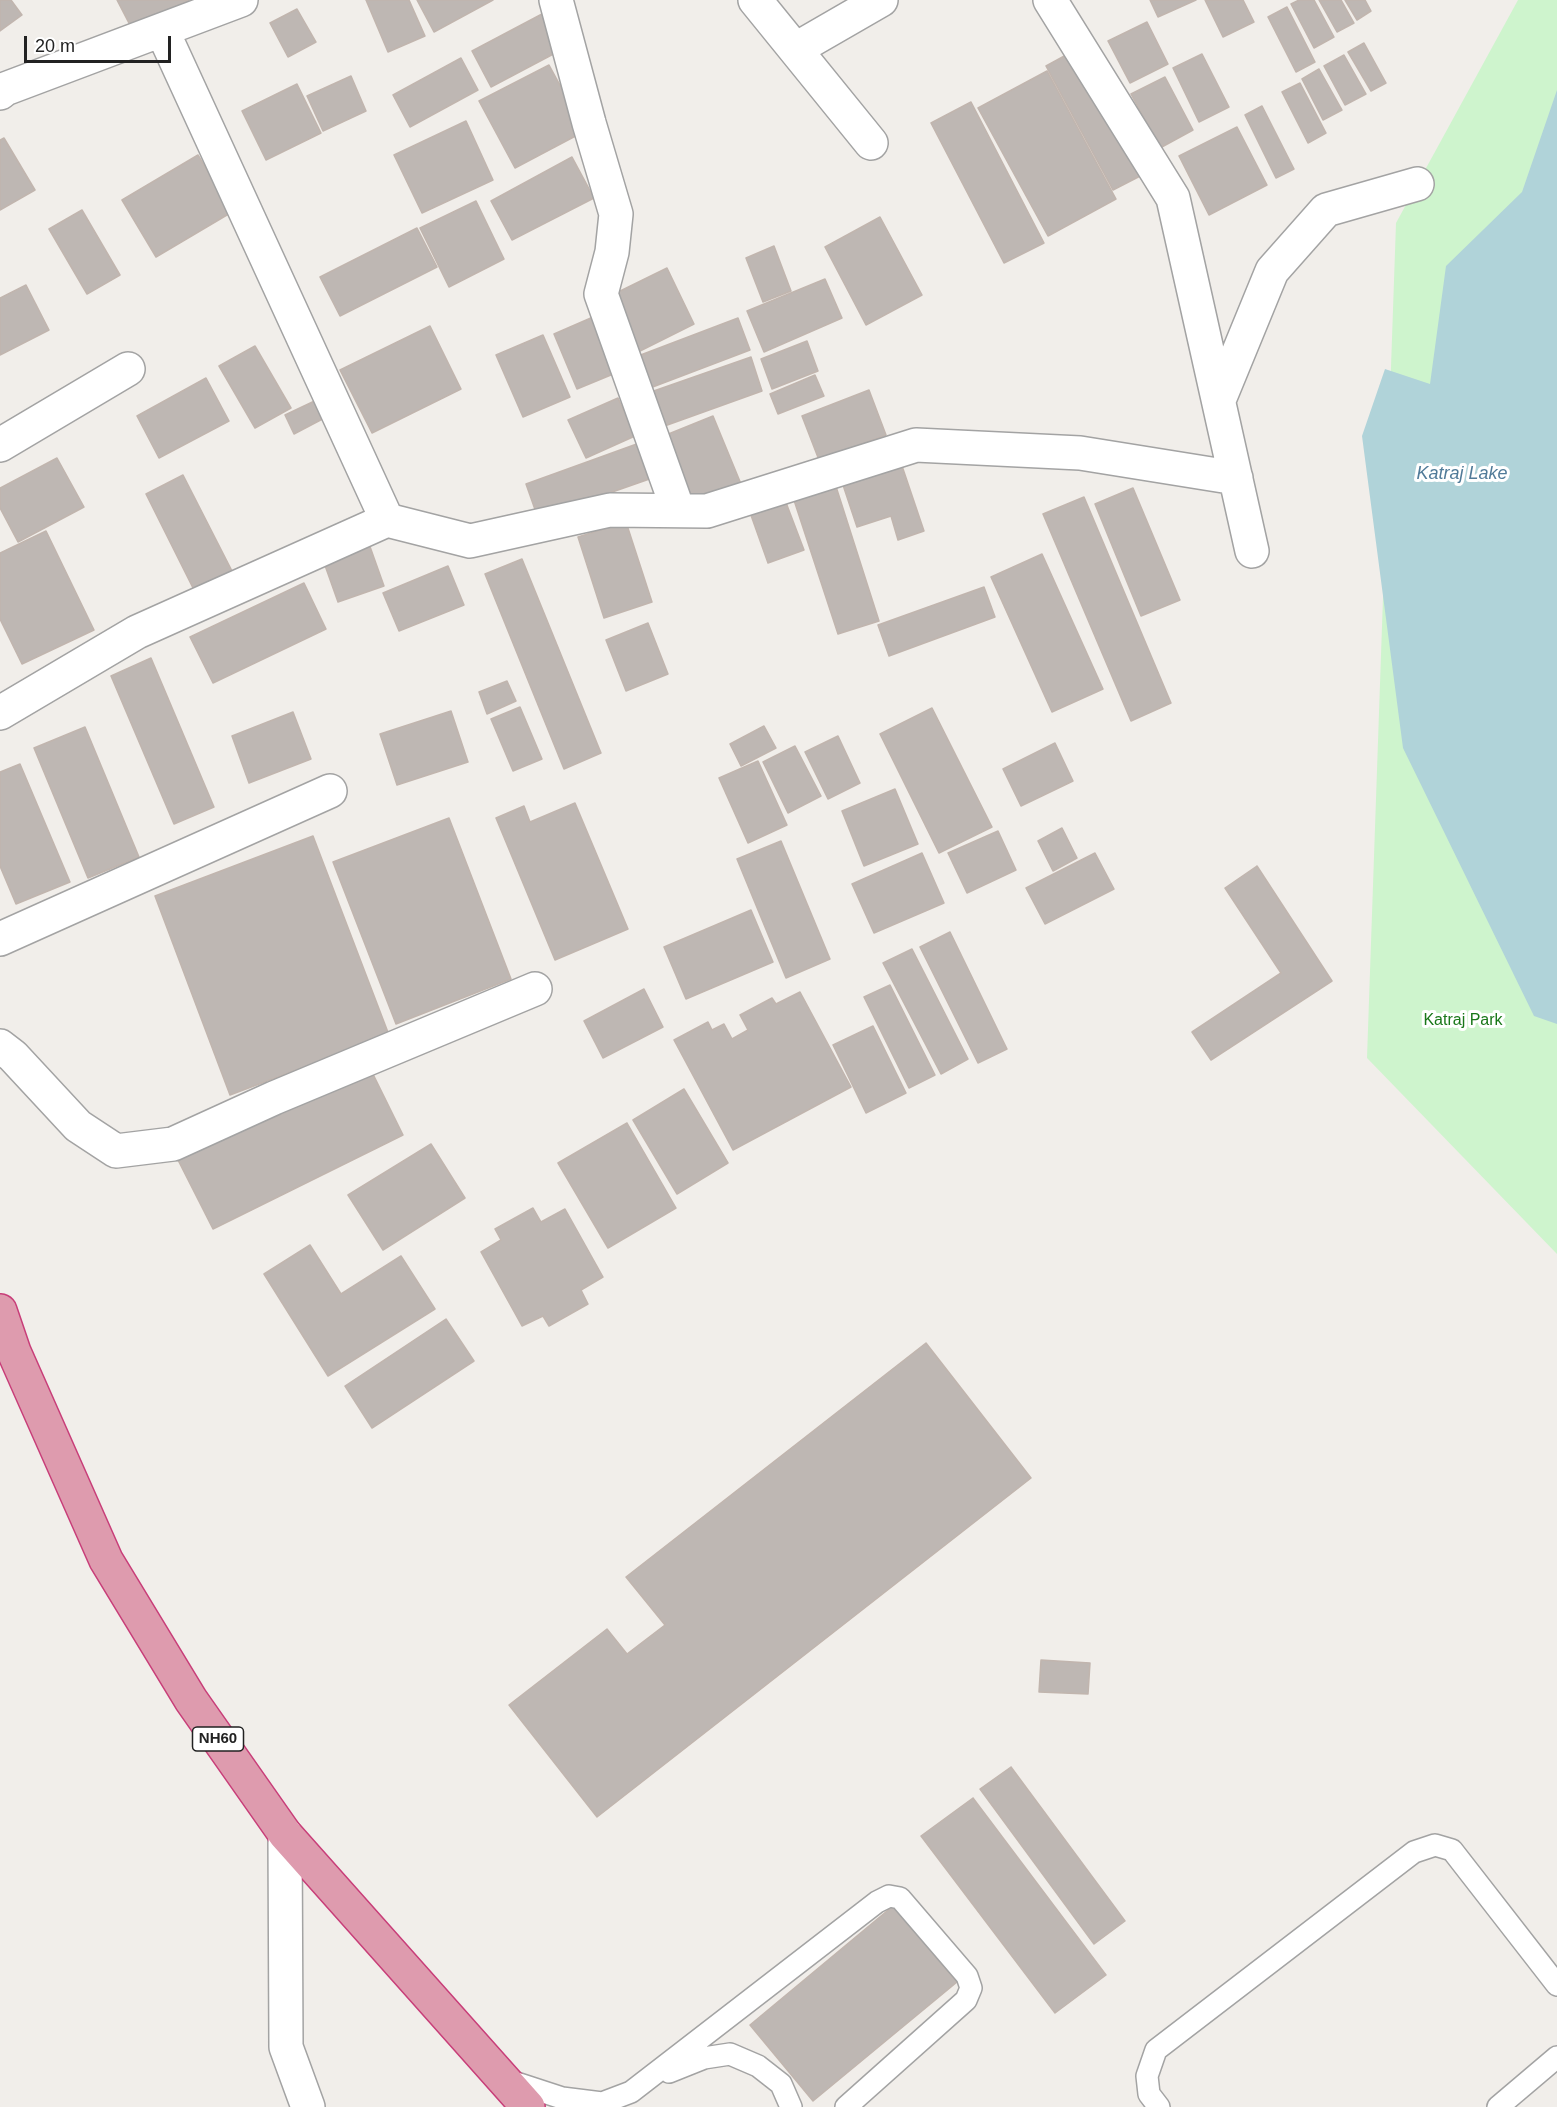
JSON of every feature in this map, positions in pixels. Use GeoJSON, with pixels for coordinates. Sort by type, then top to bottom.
{"type":"FeatureCollection","features":[{"type":"Feature","properties":{"kind":"highway","name":"NH60"},"geometry":{"type":"LineString","coordinates":[[0,1311],[14,1352],[106,1560],[191,1700],[285,1834],[528,2107]]}},
{"type":"Feature","properties":{"kind":"street"},"geometry":{"type":"LineString","coordinates":[[2,89],[241,0]]}},
{"type":"Feature","properties":{"kind":"street"},"geometry":{"type":"LineString","coordinates":[[556,0],[616,214],[612,252],[601,294],[678,510]]}},
{"type":"Feature","properties":{"kind":"street"},"geometry":{"type":"LineString","coordinates":[[756,0],[871,143]]}},
{"type":"Feature","properties":{"kind":"street"},"geometry":{"type":"LineString","coordinates":[[796,49],[881,0]]}},
{"type":"Feature","properties":{"kind":"street"},"geometry":{"type":"LineString","coordinates":[[1050,0],[1173,198],[1252,551]]}},
{"type":"Feature","properties":{"kind":"street"},"geometry":{"type":"LineString","coordinates":[[162,30],[387,520]]}},
{"type":"Feature","properties":{"kind":"street"},"geometry":{"type":"LineString","coordinates":[[1219,400],[1272,271],[1326,210],[1418,184]]}},
{"type":"Feature","properties":{"kind":"street"},"geometry":{"type":"LineString","coordinates":[[0,446],[128,369]]}},
{"type":"Feature","properties":{"kind":"street"},"geometry":{"type":"LineString","coordinates":[[0,713],[137,632],[387,520],[470,541],[610,510],[707,511],[916,445],[1080,453],[1236,478]]}},
{"type":"Feature","properties":{"kind":"street"},"geometry":{"type":"LineString","coordinates":[[0,939],[330,791]]}},
{"type":"Feature","properties":{"kind":"street"},"geometry":{"type":"LineString","coordinates":[[0,1046],[13,1056],[78,1126],[116,1151],[173,1143],[274,1098],[535,989]]}},
{"type":"Feature","properties":{"kind":"street"},"geometry":{"type":"LineString","coordinates":[[285,1834],[286,2047],[308,2107]]}},
{"type":"Feature","properties":{"kind":"lane"},"geometry":{"type":"LineString","coordinates":[[1158,2107],[1149,2094],[1147,2076],[1156,2050],[1413,1852],[1434,1845],[1452,1850],[1557,1985]]}},
{"type":"Feature","properties":{"kind":"lane"},"geometry":{"type":"LineString","coordinates":[[631,2092],[878,1902],[889,1896],[900,1898],[967,1976],[971,1988],[966,2000],[846,2107]]}},
{"type":"Feature","properties":{"kind":"lane"},"geometry":{"type":"LineString","coordinates":[[504,2079],[562,2098],[602,2103],[694,2062],[730,2054],[759,2066],[781,2084],[791,2107]]}},
{"type":"Feature","properties":{"kind":"lane"},"geometry":{"type":"LineString","coordinates":[[1498,2107],[1557,2057]]}},
{"type":"Feature","properties":{"kind":"green space","name":"Katraj Park"},"geometry":{"type":"Polygon","coordinates":[[[1518,0],[1557,0],[1557,1254],[1367,1058],[1396,223],[1518,0]]]}},
{"type":"Feature","properties":{"kind":"water","name":"Katraj Lake"},"geometry":{"type":"Polygon","coordinates":[[[1557,90],[1557,1024],[1534,1016],[1403,748],[1362,436],[1385,369],[1430,384],[1446,266],[1522,192],[1557,90]]]}},
{"type":"Feature","properties":{"kind":"building"},"geometry":{"type":"Polygon","coordinates":[[[0,0],[11,0],[22,15],[0,31],[0,0]]]}},
{"type":"Feature","properties":{"kind":"building"},"geometry":{"type":"Polygon","coordinates":[[[117,0],[189,0],[132,29],[117,0]]]}},
{"type":"Feature","properties":{"kind":"building"},"geometry":{"type":"Polygon","coordinates":[[[366,0],[409,0],[425,36],[388,52],[366,0]]]}},
{"type":"Feature","properties":{"kind":"building"},"geometry":{"type":"Polygon","coordinates":[[[417,0],[493,0],[434,32],[417,0]]]}},
{"type":"Feature","properties":{"kind":"building"},"geometry":{"type":"Polygon","coordinates":[[[1150,0],[1196,0],[1158,17],[1150,0]]]}},
{"type":"Feature","properties":{"kind":"building"},"geometry":{"type":"Polygon","coordinates":[[[1205,0],[1243,0],[1254,22],[1223,37],[1205,0]]]}},
{"type":"Feature","properties":{"kind":"building"},"geometry":{"type":"Polygon","coordinates":[[[1299,0],[1314,0],[1334,37],[1314,48],[1291,4],[1299,0]]]}},
{"type":"Feature","properties":{"kind":"building"},"geometry":{"type":"Polygon","coordinates":[[[1319,0],[1341,0],[1354,23],[1337,32],[1319,0]]]}},
{"type":"Feature","properties":{"kind":"building"},"geometry":{"type":"Polygon","coordinates":[[[1345,0],[1365,0],[1371,11],[1357,20],[1345,0]]]}},
{"type":"Feature","properties":{"kind":"building"},"geometry":{"type":"Polygon","coordinates":[[[1287,7],[1315,62],[1296,72],[1268,17],[1287,7]]]}},
{"type":"Feature","properties":{"kind":"building"},"geometry":{"type":"Polygon","coordinates":[[[297,9],[316,42],[288,57],[270,23],[297,9]]]}},
{"type":"Feature","properties":{"kind":"building"},"geometry":{"type":"Polygon","coordinates":[[[542,14],[561,50],[491,87],[472,51],[542,14]]]}},
{"type":"Feature","properties":{"kind":"building"},"geometry":{"type":"Polygon","coordinates":[[[1147,22],[1168,64],[1130,83],[1108,41],[1147,22]]]}},
{"type":"Feature","properties":{"kind":"building"},"geometry":{"type":"Polygon","coordinates":[[[1364,43],[1386,83],[1371,91],[1348,52],[1364,43]]]}},
{"type":"Feature","properties":{"kind":"building"},"geometry":{"type":"Polygon","coordinates":[[[1079,48],[1146,173],[1113,190],[1046,66],[1079,48]]]}},
{"type":"Feature","properties":{"kind":"building"},"geometry":{"type":"Polygon","coordinates":[[[1202,54],[1229,107],[1199,122],[1173,68],[1202,54]]]}},
{"type":"Feature","properties":{"kind":"building"},"geometry":{"type":"Polygon","coordinates":[[[1344,55],[1366,94],[1345,105],[1324,66],[1344,55]]]}},
{"type":"Feature","properties":{"kind":"building"},"geometry":{"type":"Polygon","coordinates":[[[461,58],[478,90],[410,127],[393,95],[461,58]]]}},
{"type":"Feature","properties":{"kind":"building"},"geometry":{"type":"Polygon","coordinates":[[[549,65],[585,131],[515,168],[479,101],[549,65]]]}},
{"type":"Feature","properties":{"kind":"building"},"geometry":{"type":"Polygon","coordinates":[[[1319,69],[1342,110],[1323,120],[1302,79],[1319,69]]]}},
{"type":"Feature","properties":{"kind":"building"},"geometry":{"type":"Polygon","coordinates":[[[1047,71],[1116,199],[1048,236],[978,108],[1047,71]]]}},
{"type":"Feature","properties":{"kind":"building"},"geometry":{"type":"Polygon","coordinates":[[[351,76],[366,111],[323,131],[307,96],[351,76]]]}},
{"type":"Feature","properties":{"kind":"building"},"geometry":{"type":"Polygon","coordinates":[[[1165,77],[1193,130],[1160,148],[1131,94],[1165,77]]]}},
{"type":"Feature","properties":{"kind":"building"},"geometry":{"type":"Polygon","coordinates":[[[1300,83],[1326,133],[1308,143],[1282,92],[1300,83]]]}},
{"type":"Feature","properties":{"kind":"building"},"geometry":{"type":"Polygon","coordinates":[[[297,84],[321,133],[266,160],[242,111],[297,84]]]}},
{"type":"Feature","properties":{"kind":"building"},"geometry":{"type":"Polygon","coordinates":[[[971,102],[1044,243],[1004,263],[931,123],[971,102]]]}},
{"type":"Feature","properties":{"kind":"building"},"geometry":{"type":"Polygon","coordinates":[[[1262,106],[1294,169],[1276,178],[1245,115],[1262,106]]]}},
{"type":"Feature","properties":{"kind":"building"},"geometry":{"type":"Polygon","coordinates":[[[466,121],[493,180],[422,213],[394,155],[466,121]]]}},
{"type":"Feature","properties":{"kind":"building"},"geometry":{"type":"Polygon","coordinates":[[[1237,127],[1267,185],[1209,215],[1179,156],[1237,127]]]}},
{"type":"Feature","properties":{"kind":"building"},"geometry":{"type":"Polygon","coordinates":[[[4,138],[35,190],[0,210],[0,140],[4,138]]]}},
{"type":"Feature","properties":{"kind":"building"},"geometry":{"type":"Polygon","coordinates":[[[198,155],[232,212],[156,257],[122,200],[198,155]]]}},
{"type":"Feature","properties":{"kind":"building"},"geometry":{"type":"Polygon","coordinates":[[[572,157],[594,198],[512,240],[491,201],[572,157]]]}},
{"type":"Feature","properties":{"kind":"building"},"geometry":{"type":"Polygon","coordinates":[[[476,201],[504,259],[449,287],[420,228],[476,201]]]}},
{"type":"Feature","properties":{"kind":"building"},"geometry":{"type":"Polygon","coordinates":[[[82,210],[120,275],[87,294],[49,229],[82,210]]]}},
{"type":"Feature","properties":{"kind":"building"},"geometry":{"type":"Polygon","coordinates":[[[880,217],[922,295],[866,325],[825,247],[880,217]]]}},
{"type":"Feature","properties":{"kind":"building"},"geometry":{"type":"Polygon","coordinates":[[[417,228],[437,267],[340,316],[320,277],[417,228]]]}},
{"type":"Feature","properties":{"kind":"building"},"geometry":{"type":"Polygon","coordinates":[[[774,246],[791,291],[763,302],[746,258],[774,246]]]}},
{"type":"Feature","properties":{"kind":"building"},"geometry":{"type":"Polygon","coordinates":[[[667,268],[694,324],[636,353],[608,297],[667,268]]]}},
{"type":"Feature","properties":{"kind":"building"},"geometry":{"type":"Polygon","coordinates":[[[825,279],[842,318],[764,352],[747,311],[825,279]]]}},
{"type":"Feature","properties":{"kind":"building"},"geometry":{"type":"Polygon","coordinates":[[[26,285],[49,330],[0,355],[0,298],[26,285]]]}},
{"type":"Feature","properties":{"kind":"building"},"geometry":{"type":"Polygon","coordinates":[[[600,314],[623,370],[577,389],[554,334],[600,314]]]}},
{"type":"Feature","properties":{"kind":"building"},"geometry":{"type":"Polygon","coordinates":[[[738,318],[750,350],[650,388],[638,356],[738,318]]]}},
{"type":"Feature","properties":{"kind":"building"},"geometry":{"type":"Polygon","coordinates":[[[430,326],[461,389],[372,433],[340,370],[430,326]]]}},
{"type":"Feature","properties":{"kind":"building"},"geometry":{"type":"Polygon","coordinates":[[[543,335],[570,397],[523,417],[496,355],[543,335]]]}},
{"type":"Feature","properties":{"kind":"building"},"geometry":{"type":"Polygon","coordinates":[[[807,341],[818,371],[772,389],[761,359],[807,341]]]}},
{"type":"Feature","properties":{"kind":"building"},"geometry":{"type":"Polygon","coordinates":[[[255,346],[291,408],[255,428],[219,366],[255,346]]]}},
{"type":"Feature","properties":{"kind":"building"},"geometry":{"type":"Polygon","coordinates":[[[751,357],[762,391],[659,428],[648,393],[751,357]]]}},
{"type":"Feature","properties":{"kind":"building"},"geometry":{"type":"Polygon","coordinates":[[[815,375],[824,396],[778,414],[770,394],[815,375]]]}},
{"type":"Feature","properties":{"kind":"building"},"geometry":{"type":"Polygon","coordinates":[[[206,378],[229,421],[159,458],[137,416],[206,378]]]}},
{"type":"Feature","properties":{"kind":"building"},"geometry":{"type":"Polygon","coordinates":[[[869,390],[886,435],[819,460],[802,416],[869,390]]]}},
{"type":"Feature","properties":{"kind":"building"},"geometry":{"type":"Polygon","coordinates":[[[323,397],[332,414],[294,434],[285,415],[323,397]]]}},
{"type":"Feature","properties":{"kind":"building"},"geometry":{"type":"Polygon","coordinates":[[[618,398],[635,436],[586,458],[568,420],[618,398]]]}},
{"type":"Feature","properties":{"kind":"building"},"geometry":{"type":"Polygon","coordinates":[[[713,416],[741,484],[694,503],[666,435],[713,416]]]}},
{"type":"Feature","properties":{"kind":"building"},"geometry":{"type":"Polygon","coordinates":[[[645,441],[658,476],[538,518],[526,484],[645,441]]]}},
{"type":"Feature","properties":{"kind":"building"},"geometry":{"type":"Polygon","coordinates":[[[899,457],[924,531],[898,540],[891,516],[857,527],[840,476],[899,457]]]}},
{"type":"Feature","properties":{"kind":"building"},"geometry":{"type":"Polygon","coordinates":[[[57,458],[84,507],[18,542],[0,508],[0,488],[57,458]]]}},
{"type":"Feature","properties":{"kind":"building"},"geometry":{"type":"Polygon","coordinates":[[[832,474],[879,621],[838,634],[790,488],[832,474]]]}},
{"type":"Feature","properties":{"kind":"building"},"geometry":{"type":"Polygon","coordinates":[[[183,475],[232,571],[194,590],[146,494],[183,475]]]}},
{"type":"Feature","properties":{"kind":"building"},"geometry":{"type":"Polygon","coordinates":[[[1133,488],[1180,600],[1141,616],[1095,504],[1133,488]]]}},
{"type":"Feature","properties":{"kind":"building"},"geometry":{"type":"Polygon","coordinates":[[[782,492],[804,550],[768,563],[747,504],[782,492]]]}},
{"type":"Feature","properties":{"kind":"building"},"geometry":{"type":"Polygon","coordinates":[[[1084,497],[1171,703],[1131,721],[1043,514],[1084,497]]]}},
{"type":"Feature","properties":{"kind":"building"},"geometry":{"type":"Polygon","coordinates":[[[626,522],[652,602],[604,618],[578,537],[626,522]]]}},
{"type":"Feature","properties":{"kind":"building"},"geometry":{"type":"Polygon","coordinates":[[[46,531],[94,630],[22,664],[0,619],[0,553],[46,531]]]}},
{"type":"Feature","properties":{"kind":"building"},"geometry":{"type":"Polygon","coordinates":[[[368,541],[384,586],[338,602],[322,557],[368,541]]]}},
{"type":"Feature","properties":{"kind":"building"},"geometry":{"type":"Polygon","coordinates":[[[1042,554],[1103,689],[1052,712],[991,577],[1042,554]]]}},
{"type":"Feature","properties":{"kind":"building"},"geometry":{"type":"Polygon","coordinates":[[[522,559],[601,753],[564,769],[485,574],[522,559]]]}},
{"type":"Feature","properties":{"kind":"building"},"geometry":{"type":"Polygon","coordinates":[[[448,566],[464,605],[399,631],[383,593],[448,566]]]}},
{"type":"Feature","properties":{"kind":"building"},"geometry":{"type":"Polygon","coordinates":[[[304,583],[326,629],[213,683],[190,637],[304,583]]]}},
{"type":"Feature","properties":{"kind":"building"},"geometry":{"type":"Polygon","coordinates":[[[984,587],[995,617],[889,656],[878,625],[984,587]]]}},
{"type":"Feature","properties":{"kind":"building"},"geometry":{"type":"Polygon","coordinates":[[[648,623],[668,674],[626,691],[606,640],[648,623]]]}},
{"type":"Feature","properties":{"kind":"building"},"geometry":{"type":"Polygon","coordinates":[[[151,658],[214,807],[174,824],[111,676],[151,658]]]}},
{"type":"Feature","properties":{"kind":"building"},"geometry":{"type":"Polygon","coordinates":[[[507,681],[516,701],[487,714],[479,692],[507,681]]]}},
{"type":"Feature","properties":{"kind":"building"},"geometry":{"type":"Polygon","coordinates":[[[520,707],[542,759],[513,771],[491,719],[520,707]]]}},
{"type":"Feature","properties":{"kind":"building"},"geometry":{"type":"Polygon","coordinates":[[[932,708],[992,827],[939,853],[880,734],[932,708]]]}},
{"type":"Feature","properties":{"kind":"building"},"geometry":{"type":"Polygon","coordinates":[[[451,711],[468,762],[397,785],[380,734],[451,711]]]}},
{"type":"Feature","properties":{"kind":"building"},"geometry":{"type":"Polygon","coordinates":[[[293,712],[311,759],[249,783],[232,736],[293,712]]]}},
{"type":"Feature","properties":{"kind":"building"},"geometry":{"type":"Polygon","coordinates":[[[764,726],[776,748],[741,766],[730,744],[764,726]]]}},
{"type":"Feature","properties":{"kind":"building"},"geometry":{"type":"Polygon","coordinates":[[[85,727],[139,857],[88,878],[34,748],[85,727]]]}},
{"type":"Feature","properties":{"kind":"building"},"geometry":{"type":"Polygon","coordinates":[[[838,736],[860,783],[828,799],[805,752],[838,736]]]}},
{"type":"Feature","properties":{"kind":"building"},"geometry":{"type":"Polygon","coordinates":[[[1055,743],[1073,781],[1021,806],[1003,769],[1055,743]]]}},
{"type":"Feature","properties":{"kind":"building"},"geometry":{"type":"Polygon","coordinates":[[[795,746],[821,796],[788,813],[763,762],[795,746]]]}},
{"type":"Feature","properties":{"kind":"building"},"geometry":{"type":"Polygon","coordinates":[[[758,761],[787,825],[748,843],[719,778],[758,761]]]}},
{"type":"Feature","properties":{"kind":"building"},"geometry":{"type":"Polygon","coordinates":[[[20,764],[70,882],[16,904],[0,866],[0,772],[20,764]]]}},
{"type":"Feature","properties":{"kind":"building"},"geometry":{"type":"Polygon","coordinates":[[[895,789],[918,844],[864,866],[842,811],[895,789]]]}},
{"type":"Feature","properties":{"kind":"building"},"geometry":{"type":"Polygon","coordinates":[[[575,803],[628,929],[555,960],[496,818],[524,806],[530,822],[575,803]]]}},
{"type":"Feature","properties":{"kind":"building"},"geometry":{"type":"Polygon","coordinates":[[[449,818],[511,979],[396,1024],[333,862],[449,818]]]}},
{"type":"Feature","properties":{"kind":"building"},"geometry":{"type":"Polygon","coordinates":[[[1062,828],[1077,858],[1053,871],[1038,841],[1062,828]]]}},
{"type":"Feature","properties":{"kind":"building"},"geometry":{"type":"Polygon","coordinates":[[[998,831],[1016,870],[967,893],[948,853],[998,831]]]}},
{"type":"Feature","properties":{"kind":"building"},"geometry":{"type":"Polygon","coordinates":[[[313,836],[389,1035],[230,1095],[155,896],[313,836]]]}},
{"type":"Feature","properties":{"kind":"building"},"geometry":{"type":"Polygon","coordinates":[[[781,841],[830,959],[786,978],[737,859],[781,841]]]}},
{"type":"Feature","properties":{"kind":"building"},"geometry":{"type":"Polygon","coordinates":[[[922,853],[944,903],[874,933],[852,884],[922,853]]]}},
{"type":"Feature","properties":{"kind":"building"},"geometry":{"type":"Polygon","coordinates":[[[1095,853],[1114,889],[1045,924],[1026,888],[1095,853]]]}},
{"type":"Feature","properties":{"kind":"building"},"geometry":{"type":"Polygon","coordinates":[[[1257,866],[1332,981],[1211,1060],[1192,1032],[1281,973],[1225,888],[1257,866]]]}},
{"type":"Feature","properties":{"kind":"building"},"geometry":{"type":"Polygon","coordinates":[[[751,910],[773,962],[686,999],[664,947],[751,910]]]}},
{"type":"Feature","properties":{"kind":"building"},"geometry":{"type":"Polygon","coordinates":[[[950,932],[1007,1049],[978,1063],[920,947],[950,932]]]}},
{"type":"Feature","properties":{"kind":"building"},"geometry":{"type":"Polygon","coordinates":[[[912,949],[968,1059],[941,1074],[883,963],[912,949]]]}},
{"type":"Feature","properties":{"kind":"building"},"geometry":{"type":"Polygon","coordinates":[[[890,985],[935,1075],[909,1088],[864,997],[890,985]]]}},
{"type":"Feature","properties":{"kind":"building"},"geometry":{"type":"Polygon","coordinates":[[[644,989],[663,1027],[603,1058],[584,1021],[644,989]]]}},
{"type":"Feature","properties":{"kind":"building"},"geometry":{"type":"Polygon","coordinates":[[[800,992],[851,1087],[733,1150],[674,1040],[708,1022],[712,1030],[724,1024],[732,1039],[748,1030],[740,1015],[772,998],[776,1004],[800,992]]]}},
{"type":"Feature","properties":{"kind":"building"},"geometry":{"type":"Polygon","coordinates":[[[873,1026],[906,1093],[866,1113],[833,1045],[873,1026]]]}},
{"type":"Feature","properties":{"kind":"building"},"geometry":{"type":"Polygon","coordinates":[[[369,1066],[403,1135],[213,1229],[178,1160],[369,1066]]]}},
{"type":"Feature","properties":{"kind":"building"},"geometry":{"type":"Polygon","coordinates":[[[684,1089],[728,1163],[677,1194],[633,1120],[684,1089]]]}},
{"type":"Feature","properties":{"kind":"building"},"geometry":{"type":"Polygon","coordinates":[[[627,1123],[676,1208],[608,1248],[558,1163],[627,1123]]]}},
{"type":"Feature","properties":{"kind":"building"},"geometry":{"type":"Polygon","coordinates":[[[431,1144],[465,1198],[383,1250],[348,1195],[431,1144]]]}},
{"type":"Feature","properties":{"kind":"building"},"geometry":{"type":"Polygon","coordinates":[[[533,1208],[541,1222],[565,1209],[603,1277],[581,1290],[588,1304],[549,1326],[543,1316],[522,1326],[481,1252],[501,1240],[495,1229],[533,1208]]]}},
{"type":"Feature","properties":{"kind":"building"},"geometry":{"type":"Polygon","coordinates":[[[310,1245],[341,1294],[401,1256],[435,1309],[328,1376],[264,1274],[310,1245]]]}},
{"type":"Feature","properties":{"kind":"building"},"geometry":{"type":"Polygon","coordinates":[[[446,1319],[474,1361],[372,1428],[345,1386],[446,1319]]]}},
{"type":"Feature","properties":{"kind":"building"},"geometry":{"type":"Polygon","coordinates":[[[926,1343],[1031,1478],[597,1817],[509,1705],[607,1629],[627,1654],[665,1625],[626,1577],[926,1343]]]}},
{"type":"Feature","properties":{"kind":"building"},"geometry":{"type":"Polygon","coordinates":[[[1041,1660],[1090,1663],[1088,1694],[1039,1692],[1041,1660]]]}},
{"type":"Feature","properties":{"kind":"building"},"geometry":{"type":"Polygon","coordinates":[[[1011,1767],[1125,1921],[1094,1944],[980,1789],[1011,1767]]]}},
{"type":"Feature","properties":{"kind":"building"},"geometry":{"type":"Polygon","coordinates":[[[973,1798],[1106,1975],[1055,2013],[921,1836],[973,1798]]]}},
{"type":"Feature","properties":{"kind":"building"},"geometry":{"type":"Polygon","coordinates":[[[893,1906],[957,1982],[813,2101],[750,2025],[893,1906]]]}}]}
